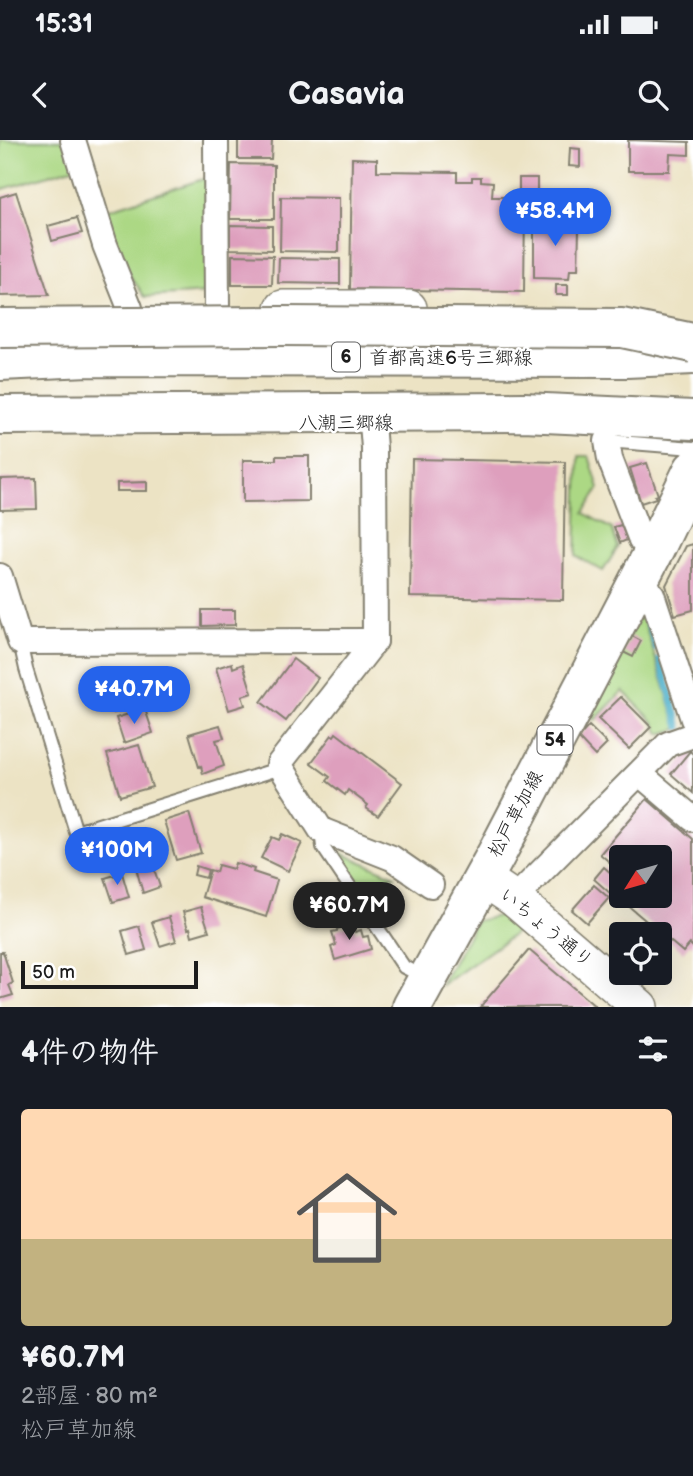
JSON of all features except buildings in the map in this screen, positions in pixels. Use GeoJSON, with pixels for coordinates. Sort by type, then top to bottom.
{"type":"FeatureCollection","features":[{"type":"Feature","properties":{"kind":"main road"},"geometry":{"type":"LineString","coordinates":[[0,313],[344,307],[553,310],[570,314],[588,336]]}},
{"type":"Feature","properties":{"kind":"main road"},"geometry":{"type":"LineString","coordinates":[[0,328],[622,328],[693,343]]}},
{"type":"Feature","properties":{"kind":"main road"},"geometry":{"type":"LineString","coordinates":[[0,338],[244,342],[693,334]]}},
{"type":"Feature","properties":{"kind":"main road","name":"首都高速6号三郷線"},"geometry":{"type":"LineString","coordinates":[[0,361],[88,357],[626,358],[693,355]]}},
{"type":"Feature","properties":{"kind":"main road","name":"首都高速6号三郷線"},"geometry":{"type":"LineString","coordinates":[[0,398],[439,391],[693,399]]}},
{"type":"Feature","properties":{"kind":"main road"},"geometry":{"type":"LineString","coordinates":[[0,415],[524,412],[693,422]]}},
{"type":"Feature","properties":{"kind":"main road","name":"八潮三郷線"},"geometry":{"type":"LineString","coordinates":[[0,427],[170,422],[693,422]]}},
{"type":"Feature","properties":{"kind":"main road","name":"松戸草加線"},"geometry":{"type":"LineString","coordinates":[[420,993],[483,878],[693,470]]}},
{"type":"Feature","properties":{"kind":"main road","name":"いちょう通り"},"geometry":{"type":"LineString","coordinates":[[483,878],[514,899],[640,1007]]}},
{"type":"Feature","properties":{"kind":"street"},"geometry":{"type":"LineString","coordinates":[[73,140],[105,245],[130,309]]}},
{"type":"Feature","properties":{"kind":"street"},"geometry":{"type":"LineString","coordinates":[[216,140],[217,308]]}},
{"type":"Feature","properties":{"kind":"street"},"geometry":{"type":"LineString","coordinates":[[372,423],[374,641],[279,764],[321,830],[392,858],[430,885]]}},
{"type":"Feature","properties":{"kind":"street"},"geometry":{"type":"LineString","coordinates":[[607,441],[610,459],[641,540],[655,548]]}},
{"type":"Feature","properties":{"kind":"street"},"geometry":{"type":"LineString","coordinates":[[0,576],[20,642],[374,641]]}},
{"type":"Feature","properties":{"kind":"street"},"geometry":{"type":"LineString","coordinates":[[635,586],[652,594],[693,719]]}},
{"type":"Feature","properties":{"kind":"street"},"geometry":{"type":"LineString","coordinates":[[514,899],[668,744],[693,735]]}},
{"type":"Feature","properties":{"kind":"street"},"geometry":{"type":"LineString","coordinates":[[639,774],[693,819]]}},
{"type":"Feature","properties":{"kind":"lane"},"geometry":{"type":"LineString","coordinates":[[607,441],[693,448]]}},
{"type":"Feature","properties":{"kind":"lane"},"geometry":{"type":"LineString","coordinates":[[20,642],[76,832],[281,768]]}},
{"type":"Feature","properties":{"kind":"lane"},"geometry":{"type":"LineString","coordinates":[[321,830],[323,847],[420,993]]}},
{"type":"Feature","properties":{"kind":"green space"},"geometry":{"type":"Polygon","coordinates":[[[0,140],[67,140],[75,167],[0,190],[0,140]]]}},
{"type":"Feature","properties":{"kind":"green space"},"geometry":{"type":"Polygon","coordinates":[[[206,178],[208,293],[145,297],[120,261],[104,211],[206,178]]]}},
{"type":"Feature","properties":{"kind":"green space"},"geometry":{"type":"Polygon","coordinates":[[[579,456],[589,456],[599,488],[584,513],[612,529],[618,547],[603,571],[576,556],[579,456]]]}},
{"type":"Feature","properties":{"kind":"green space"},"geometry":{"type":"Polygon","coordinates":[[[641,613],[678,729],[660,734],[654,722],[623,691],[595,720],[586,715],[641,613]]]}},
{"type":"Feature","properties":{"kind":"green space"},"geometry":{"type":"Polygon","coordinates":[[[331,849],[395,876],[358,889],[331,849]]]}},
{"type":"Feature","properties":{"kind":"green space"},"geometry":{"type":"Polygon","coordinates":[[[502,915],[515,923],[516,930],[513,935],[441,986],[476,921],[502,915]]]}},
{"type":"Feature","properties":{"kind":"waterway"},"geometry":{"type":"LineString","coordinates":[[648,621],[656,647]]}},
{"type":"Feature","properties":{"kind":"waterway"},"geometry":{"type":"LineString","coordinates":[[660,659],[680,727]]}}]}
